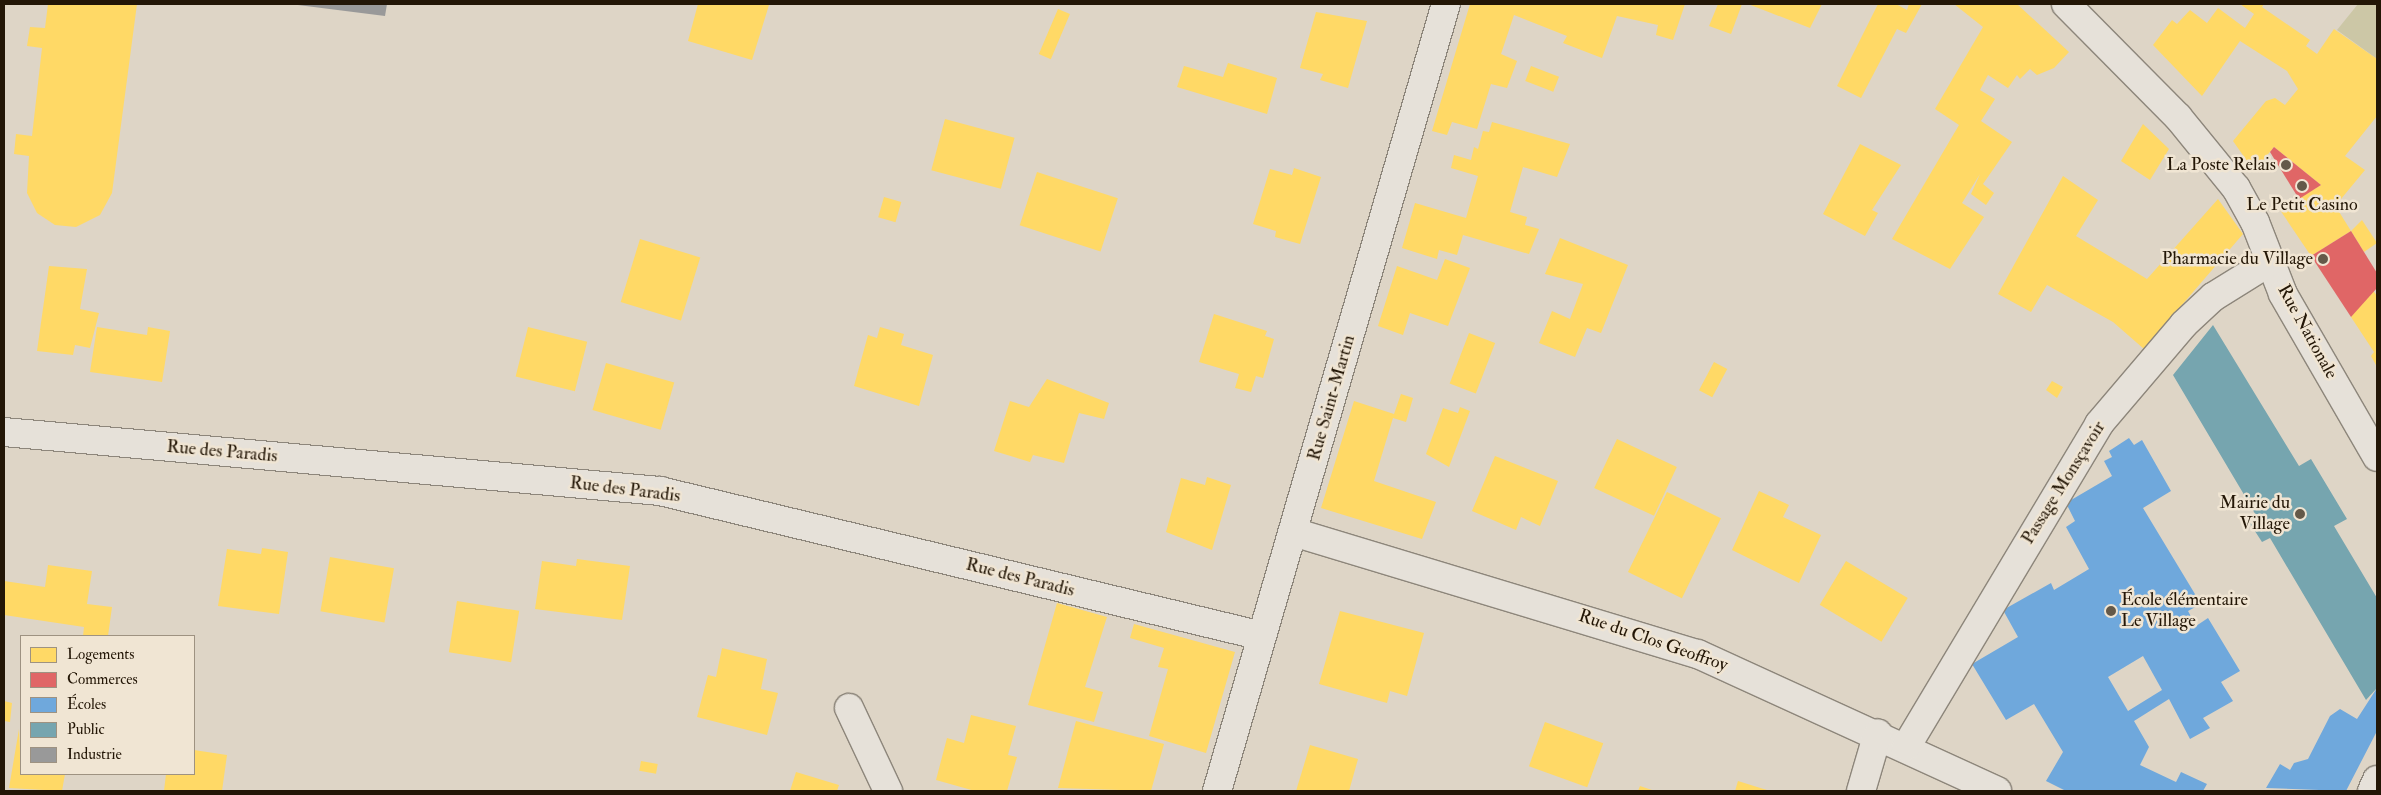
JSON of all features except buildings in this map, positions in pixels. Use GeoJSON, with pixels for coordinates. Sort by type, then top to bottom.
{"type":"FeatureCollection","features":[{"type":"Feature","properties":{"kind":"street","name":"Rue Saint-Martin"},"geometry":{"type":"LineString","coordinates":[[1217,791],[1446,4]]}},
{"type":"Feature","properties":{"kind":"street","name":"Rue Nationale"},"geometry":{"type":"LineString","coordinates":[[2066,4],[2208,153],[2248,208],[2283,294],[2377,457]]}},
{"type":"Feature","properties":{"kind":"street","name":"Passage Monsçavoir"},"geometry":{"type":"LineString","coordinates":[[1906,747],[2099,424],[2184,324],[2220,291],[2271,261]]}},
{"type":"Feature","properties":{"kind":"street","name":"Rue des Paradis"},"geometry":{"type":"LineString","coordinates":[[4,432],[660,491],[1262,636]]}},
{"type":"Feature","properties":{"kind":"street","name":"Rue du Clos Geoffroy"},"geometry":{"type":"LineString","coordinates":[[1293,532],[1632,632],[1742,672],[1997,791]]}},
{"type":"Feature","properties":{"kind":"street"},"geometry":{"type":"LineString","coordinates":[[849,708],[888,791]]}},
{"type":"Feature","properties":{"kind":"street"},"geometry":{"type":"LineString","coordinates":[[1861,791],[1878,734]]}},
{"type":"Feature","properties":{"kind":"street"},"geometry":{"type":"LineString","coordinates":[[2372,791],[2377,780]]}},
{"type":"Feature","properties":{"kind":"shaded area"},"geometry":{"type":"Polygon","coordinates":[[[2358,4],[2377,4],[2377,59],[2337,30],[2358,4]]]}},
{"type":"Feature","properties":{"kind":"place","name":"La Poste Relais"},"geometry":{"type":"Point","coordinates":[2286,165]}},
{"type":"Feature","properties":{"kind":"place","name":"Le Petit Casino"},"geometry":{"type":"Point","coordinates":[2302,186]}},
{"type":"Feature","properties":{"kind":"place","name":"Pharmacie du Village"},"geometry":{"type":"Point","coordinates":[2323,259]}},
{"type":"Feature","properties":{"kind":"place","name":"Mairie du Village"},"geometry":{"type":"Point","coordinates":[2300,514]}},
{"type":"Feature","properties":{"kind":"place","name":"École élémentaire Le Village"},"geometry":{"type":"Point","coordinates":[2111,611]}}]}
